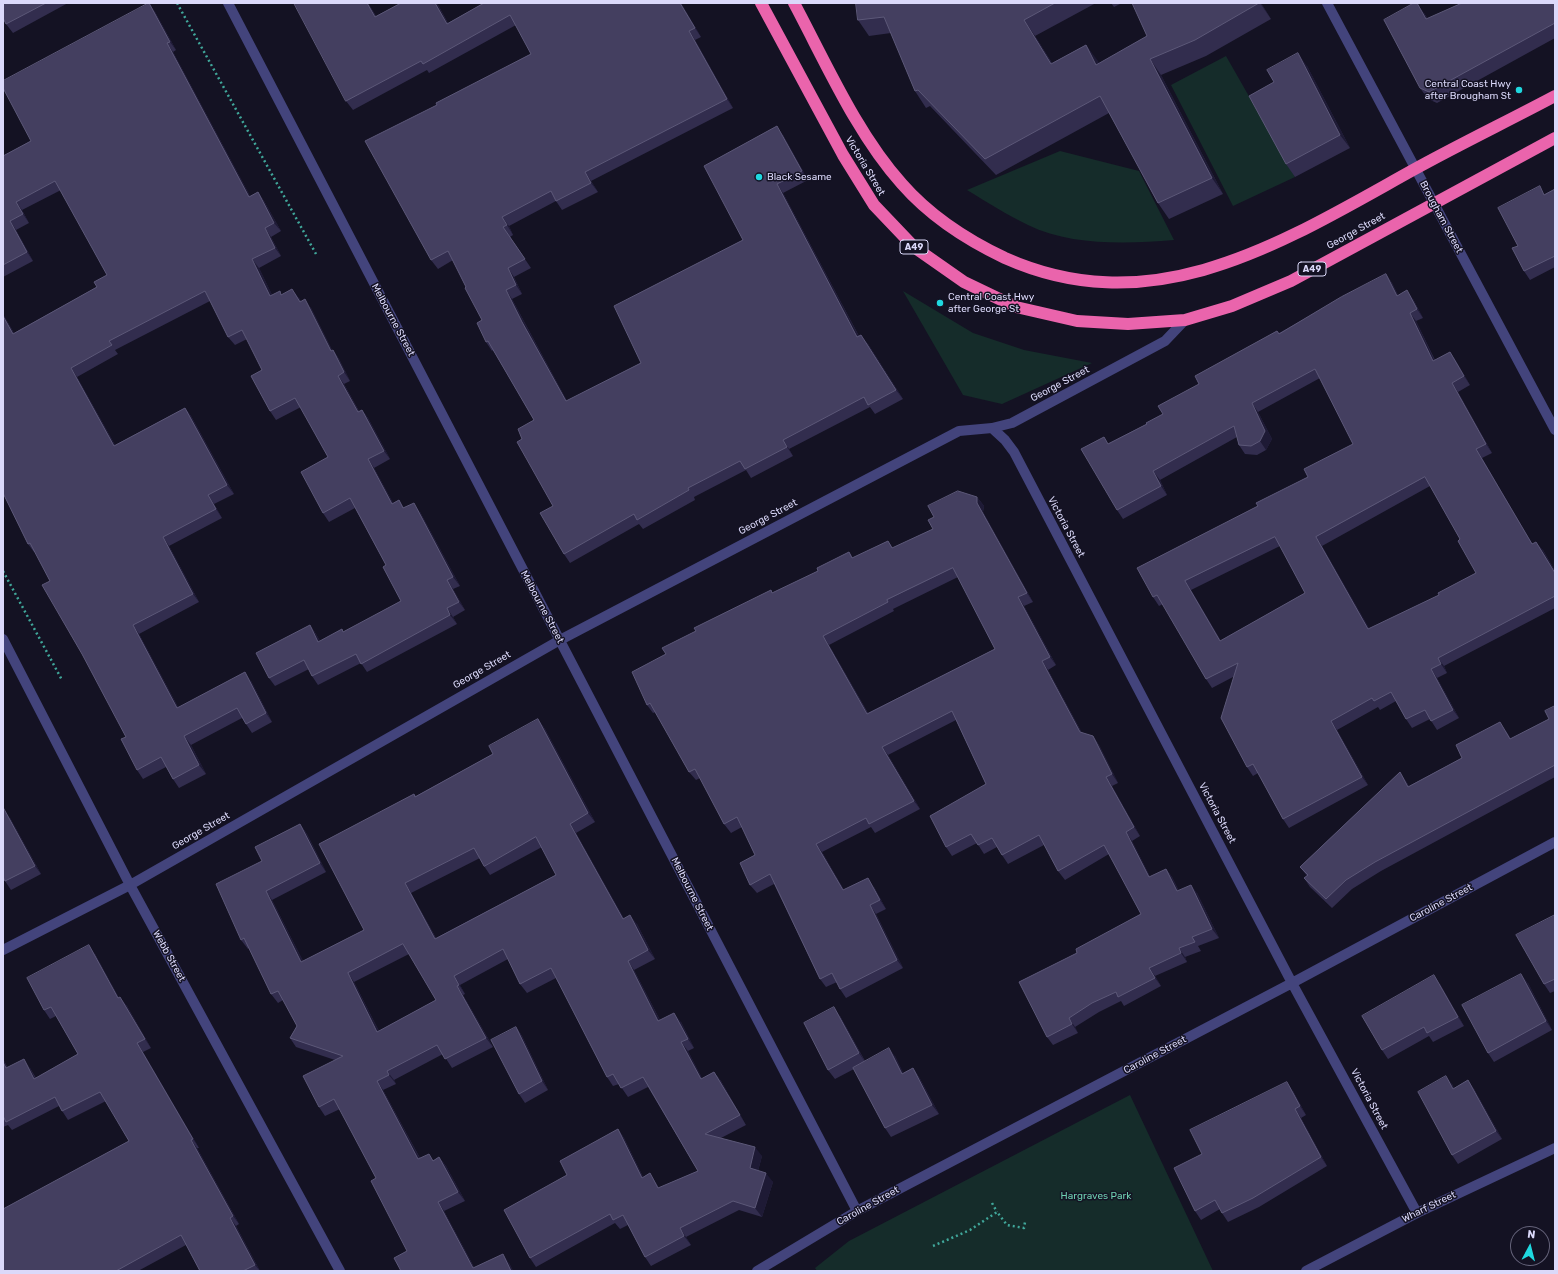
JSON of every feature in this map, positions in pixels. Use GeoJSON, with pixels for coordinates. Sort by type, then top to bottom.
{"type":"FeatureCollection","features":[{"type":"Feature","properties":{"kind":"highway","name":"Victoria Street"},"geometry":{"type":"LineString","coordinates":[[761,3],[843,155],[874,205],[914,247],[964,282],[1016,307],[1077,320],[1128,324],[1185,320]]}},
{"type":"Feature","properties":{"kind":"highway","name":"Victoria Street"},"geometry":{"type":"LineString","coordinates":[[794,3],[850,108],[874,147],[902,184],[940,219],[982,247],[1029,268],[1089,281],[1129,283],[1177,277],[1221,266],[1269,247],[1310,228],[1416,168]]}},
{"type":"Feature","properties":{"kind":"highway"},"geometry":{"type":"LineString","coordinates":[[1416,168],[1555,96]]}},
{"type":"Feature","properties":{"kind":"highway","name":"George Street"},"geometry":{"type":"LineString","coordinates":[[1185,320],[1232,306],[1291,281],[1432,203],[1555,138]]}},
{"type":"Feature","properties":{"kind":"street","name":"Melbourne Street"},"geometry":{"type":"LineString","coordinates":[[228,3],[857,1211]]}},
{"type":"Feature","properties":{"kind":"street","name":"Brougham Street"},"geometry":{"type":"LineString","coordinates":[[1327,3],[1416,168],[1432,203],[1555,430]]}},
{"type":"Feature","properties":{"kind":"street","name":"George Street"},"geometry":{"type":"LineString","coordinates":[[3,950],[130,885],[560,640],[959,431],[992,428],[1012,423],[1165,341],[1185,320]]}},
{"type":"Feature","properties":{"kind":"street","name":"Victoria Street"},"geometry":{"type":"LineString","coordinates":[[992,428],[1005,440],[1014,452],[1292,983],[1417,1212]]}},
{"type":"Feature","properties":{"kind":"street","name":"Webb Street"},"geometry":{"type":"LineString","coordinates":[[3,639],[130,885],[340,1271]]}},
{"type":"Feature","properties":{"kind":"street","name":"Caroline Street"},"geometry":{"type":"LineString","coordinates":[[757,1271],[857,1211],[1292,983],[1555,842]]}},
{"type":"Feature","properties":{"kind":"street","name":"Wharf Street"},"geometry":{"type":"LineString","coordinates":[[1306,1271],[1417,1212],[1555,1148]]}},
{"type":"Feature","properties":{"kind":"path"},"geometry":{"type":"LineString","coordinates":[[177,3],[316,254]]}},
{"type":"Feature","properties":{"kind":"path"},"geometry":{"type":"LineString","coordinates":[[3,571],[62,680]]}},
{"type":"Feature","properties":{"kind":"path"},"geometry":{"type":"LineString","coordinates":[[992,1202],[997,1212],[1007,1225],[1024,1228],[1025,1222]]}},
{"type":"Feature","properties":{"kind":"path"},"geometry":{"type":"LineString","coordinates":[[933,1246],[970,1230],[997,1212]]}},
{"type":"Feature","properties":{"kind":"green space"},"geometry":{"type":"Polygon","coordinates":[[[1226,56],[1295,177],[1233,206],[1171,85],[1226,56]]]}},
{"type":"Feature","properties":{"kind":"green space"},"geometry":{"type":"Polygon","coordinates":[[[1060,151],[1139,171],[1174,240],[1118,243],[1062,237],[1028,225],[967,190],[1060,151]]]}},
{"type":"Feature","properties":{"kind":"green space"},"geometry":{"type":"Polygon","coordinates":[[[903,291],[973,333],[1024,350],[1092,363],[1002,404],[963,395],[903,291]]]}},
{"type":"Feature","properties":{"kind":"green space","name":"Hargraves Park"},"geometry":{"type":"Polygon","coordinates":[[[1130,1095],[1213,1271],[817,1271],[815,1268],[849,1241],[1130,1095]]]}},
{"type":"Feature","properties":{"kind":"building"},"geometry":{"type":"Polygon","coordinates":[[[3,3],[46,3],[6,24],[3,18],[3,3]]]}},
{"type":"Feature","properties":{"kind":"building"},"geometry":{"type":"Polygon","coordinates":[[[149,3],[170,42],[167,43],[249,197],[258,192],[274,223],[265,228],[275,248],[252,259],[270,296],[280,291],[281,295],[292,289],[300,302],[305,299],[331,351],[333,350],[344,372],[338,376],[358,412],[362,410],[384,451],[368,459],[392,504],[399,500],[403,508],[414,503],[453,577],[447,580],[459,602],[447,608],[450,615],[361,664],[356,654],[312,676],[304,660],[269,678],[256,653],[310,625],[318,642],[342,629],[343,632],[401,601],[383,567],[386,565],[350,498],[323,513],[301,472],[328,457],[295,398],[270,411],[251,376],[262,370],[242,330],[228,337],[205,291],[109,341],[112,345],[71,368],[114,446],[185,408],[227,485],[208,495],[216,509],[163,537],[193,594],[133,625],[177,708],[245,672],[266,713],[246,724],[237,708],[184,736],[199,765],[173,779],[161,757],[137,770],[121,739],[126,737],[82,654],[42,585],[50,581],[30,543],[28,544],[3,493],[3,316],[13,334],[97,287],[94,282],[107,275],[55,181],[16,202],[23,214],[10,221],[27,252],[3,265],[3,156],[31,141],[3,88],[3,81],[149,3]]]}},
{"type":"Feature","properties":{"kind":"building"},"geometry":{"type":"Polygon","coordinates":[[[294,3],[367,3],[375,17],[401,3],[435,3],[447,24],[484,3],[680,3],[695,28],[689,31],[727,99],[585,172],[591,183],[556,201],[551,191],[502,217],[507,225],[503,227],[525,259],[508,268],[516,285],[506,290],[566,401],[641,363],[614,306],[743,240],[704,166],[777,126],[802,171],[777,184],[857,337],[861,335],[896,390],[868,405],[864,397],[783,440],[787,447],[745,469],[740,461],[688,488],[689,490],[637,520],[634,514],[564,554],[540,513],[553,506],[517,442],[522,439],[518,429],[534,420],[488,341],[486,342],[477,323],[482,320],[448,251],[431,260],[365,141],[437,105],[436,103],[531,54],[510,15],[423,64],[421,61],[346,101],[294,3]]]}},
{"type":"Feature","properties":{"kind":"building"},"geometry":{"type":"Polygon","coordinates":[[[856,3],[1055,3],[1024,20],[1051,64],[1086,45],[1096,65],[1147,36],[1132,3],[1259,3],[1195,40],[1150,59],[1212,178],[1158,203],[1100,96],[985,159],[918,90],[915,91],[884,17],[858,20],[856,3]]]}},
{"type":"Feature","properties":{"kind":"building"},"geometry":{"type":"Polygon","coordinates":[[[1414,3],[1417,3],[1426,19],[1462,3],[1555,3],[1555,23],[1429,92],[1420,88],[1384,20],[1414,3]]]}},
{"type":"Feature","properties":{"kind":"building"},"geometry":{"type":"Polygon","coordinates":[[[1298,53],[1340,135],[1286,164],[1249,96],[1274,82],[1267,70],[1298,53]]]}},
{"type":"Feature","properties":{"kind":"building"},"geometry":{"type":"Polygon","coordinates":[[[1540,186],[1544,195],[1555,189],[1555,256],[1524,271],[1512,248],[1518,246],[1498,208],[1540,186]]]}},
{"type":"Feature","properties":{"kind":"building"},"geometry":{"type":"Polygon","coordinates":[[[1386,274],[1397,296],[1407,290],[1417,309],[1410,313],[1433,361],[1450,352],[1464,376],[1452,383],[1486,444],[1476,449],[1532,544],[1536,542],[1555,573],[1555,596],[1438,658],[1441,664],[1431,669],[1453,710],[1431,721],[1425,710],[1406,719],[1391,692],[1374,701],[1372,698],[1331,721],[1362,777],[1283,819],[1253,764],[1247,767],[1221,718],[1238,663],[1206,679],[1157,595],[1153,597],[1137,568],[1258,506],[1256,503],[1308,477],[1304,469],[1353,444],[1315,369],[1252,403],[1265,431],[1260,441],[1251,446],[1239,445],[1234,426],[1153,471],[1161,486],[1117,510],[1081,449],[1104,437],[1108,444],[1147,424],[1146,423],[1163,414],[1158,406],[1199,384],[1195,376],[1277,331],[1279,334],[1341,297],[1386,274]],[[1425,477],[1316,537],[1368,629],[1439,595],[1438,593],[1476,573],[1458,541],[1460,539],[1425,477]],[[1275,537],[1185,581],[1220,641],[1305,593],[1275,537]]]}},
{"type":"Feature","properties":{"kind":"building"},"geometry":{"type":"Polygon","coordinates":[[[958,491],[977,497],[977,503],[1027,593],[1018,597],[1050,657],[1042,661],[1080,732],[1093,736],[1112,774],[1106,777],[1134,827],[1126,832],[1149,877],[1166,869],[1177,891],[1191,885],[1212,929],[1192,937],[1195,942],[1179,948],[1181,953],[1149,968],[1155,978],[1118,997],[1116,992],[1092,1003],[1069,1018],[1072,1024],[1047,1037],[1019,982],[1077,953],[1076,949],[1141,914],[1104,845],[1058,871],[1039,835],[1002,855],[992,838],[978,845],[971,834],[946,847],[930,816],[986,784],[952,711],[882,747],[914,801],[869,824],[866,818],[816,844],[843,890],[868,878],[880,900],[870,905],[897,960],[840,989],[832,973],[820,979],[770,874],[750,885],[740,863],[755,855],[737,817],[724,824],[695,769],[689,772],[650,703],[647,705],[632,672],[666,654],[662,648],[696,631],[694,628],[771,590],[772,593],[818,571],[817,568],[849,552],[852,558],[888,541],[892,548],[933,529],[928,520],[934,517],[928,506],[958,491]],[[953,568],[887,600],[888,602],[823,636],[867,714],[995,649],[953,568]]]}},
{"type":"Feature","properties":{"kind":"building"},"geometry":{"type":"Polygon","coordinates":[[[1555,706],[1555,765],[1375,862],[1346,880],[1326,899],[1304,878],[1308,875],[1300,867],[1400,772],[1408,787],[1462,758],[1456,745],[1500,722],[1510,739],[1549,719],[1545,711],[1555,706]]]}},
{"type":"Feature","properties":{"kind":"building"},"geometry":{"type":"Polygon","coordinates":[[[538,719],[588,813],[570,824],[623,919],[630,915],[648,950],[628,961],[658,1021],[674,1013],[688,1039],[681,1042],[701,1079],[714,1072],[740,1115],[705,1134],[755,1147],[750,1168],[766,1173],[755,1208],[733,1201],[680,1228],[684,1236],[645,1257],[623,1215],[613,1220],[610,1214],[530,1258],[504,1210],[567,1175],[560,1161],[618,1129],[642,1178],[650,1173],[658,1188],[698,1171],[643,1077],[621,1088],[613,1074],[607,1077],[551,968],[520,984],[503,949],[454,976],[459,985],[457,986],[486,1038],[445,1059],[437,1045],[387,1071],[389,1075],[377,1081],[418,1159],[429,1154],[433,1161],[439,1157],[458,1192],[438,1202],[473,1268],[503,1254],[511,1271],[401,1271],[394,1258],[407,1251],[371,1181],[376,1178],[334,1099],[319,1107],[303,1076],[343,1056],[290,1038],[297,1026],[278,991],[271,994],[244,938],[241,940],[216,884],[262,861],[255,847],[300,824],[320,863],[266,891],[301,962],[364,930],[319,844],[414,794],[415,797],[493,754],[489,746],[538,719]],[[536,837],[484,866],[474,848],[405,883],[435,939],[556,875],[536,837]],[[403,944],[348,973],[377,1032],[436,1000],[403,944]]]}},
{"type":"Feature","properties":{"kind":"building"},"geometry":{"type":"Polygon","coordinates":[[[4,809],[35,866],[5,881],[3,877],[4,809]]]}},
{"type":"Feature","properties":{"kind":"building"},"geometry":{"type":"Polygon","coordinates":[[[1555,915],[1555,979],[1544,984],[1516,935],[1555,915]]]}},
{"type":"Feature","properties":{"kind":"building"},"geometry":{"type":"Polygon","coordinates":[[[89,945],[118,998],[120,997],[145,1039],[137,1043],[193,1139],[191,1140],[233,1216],[230,1218],[255,1265],[243,1271],[200,1271],[181,1235],[116,1271],[3,1271],[3,1209],[129,1141],[100,1092],[62,1111],[55,1097],[6,1122],[3,1116],[3,1062],[6,1068],[24,1059],[34,1079],[78,1054],[51,1007],[44,1010],[27,978],[89,945]]]}},
{"type":"Feature","properties":{"kind":"building"},"geometry":{"type":"Polygon","coordinates":[[[1521,974],[1546,1021],[1488,1053],[1462,1005],[1521,974]]]}},
{"type":"Feature","properties":{"kind":"building"},"geometry":{"type":"Polygon","coordinates":[[[1434,975],[1458,1017],[1427,1033],[1424,1027],[1382,1050],[1362,1016],[1434,975]]]}},
{"type":"Feature","properties":{"kind":"building"},"geometry":{"type":"Polygon","coordinates":[[[834,1007],[859,1053],[828,1070],[804,1023],[834,1007]]]}},
{"type":"Feature","properties":{"kind":"building"},"geometry":{"type":"Polygon","coordinates":[[[516,1027],[542,1081],[519,1094],[491,1040],[516,1027]]]}},
{"type":"Feature","properties":{"kind":"building"},"geometry":{"type":"Polygon","coordinates":[[[889,1048],[902,1074],[913,1068],[932,1105],[885,1128],[853,1068],[889,1048]]]}},
{"type":"Feature","properties":{"kind":"building"},"geometry":{"type":"Polygon","coordinates":[[[1446,1076],[1453,1089],[1468,1080],[1496,1131],[1452,1155],[1418,1092],[1446,1076]]]}},
{"type":"Feature","properties":{"kind":"building"},"geometry":{"type":"Polygon","coordinates":[[[1287,1082],[1300,1106],[1295,1109],[1321,1157],[1253,1198],[1222,1213],[1215,1200],[1195,1211],[1174,1168],[1202,1154],[1190,1130],[1287,1082]]]}},
{"type":"Feature","properties":{"kind":"place","name":"Central Coast Hwy after Brougham St"},"geometry":{"type":"Point","coordinates":[1519,90]}},
{"type":"Feature","properties":{"kind":"place","name":"Black Sesame"},"geometry":{"type":"Point","coordinates":[759,177]}},
{"type":"Feature","properties":{"kind":"place","name":"Central Coast Hwy after George St"},"geometry":{"type":"Point","coordinates":[940,303]}}]}
